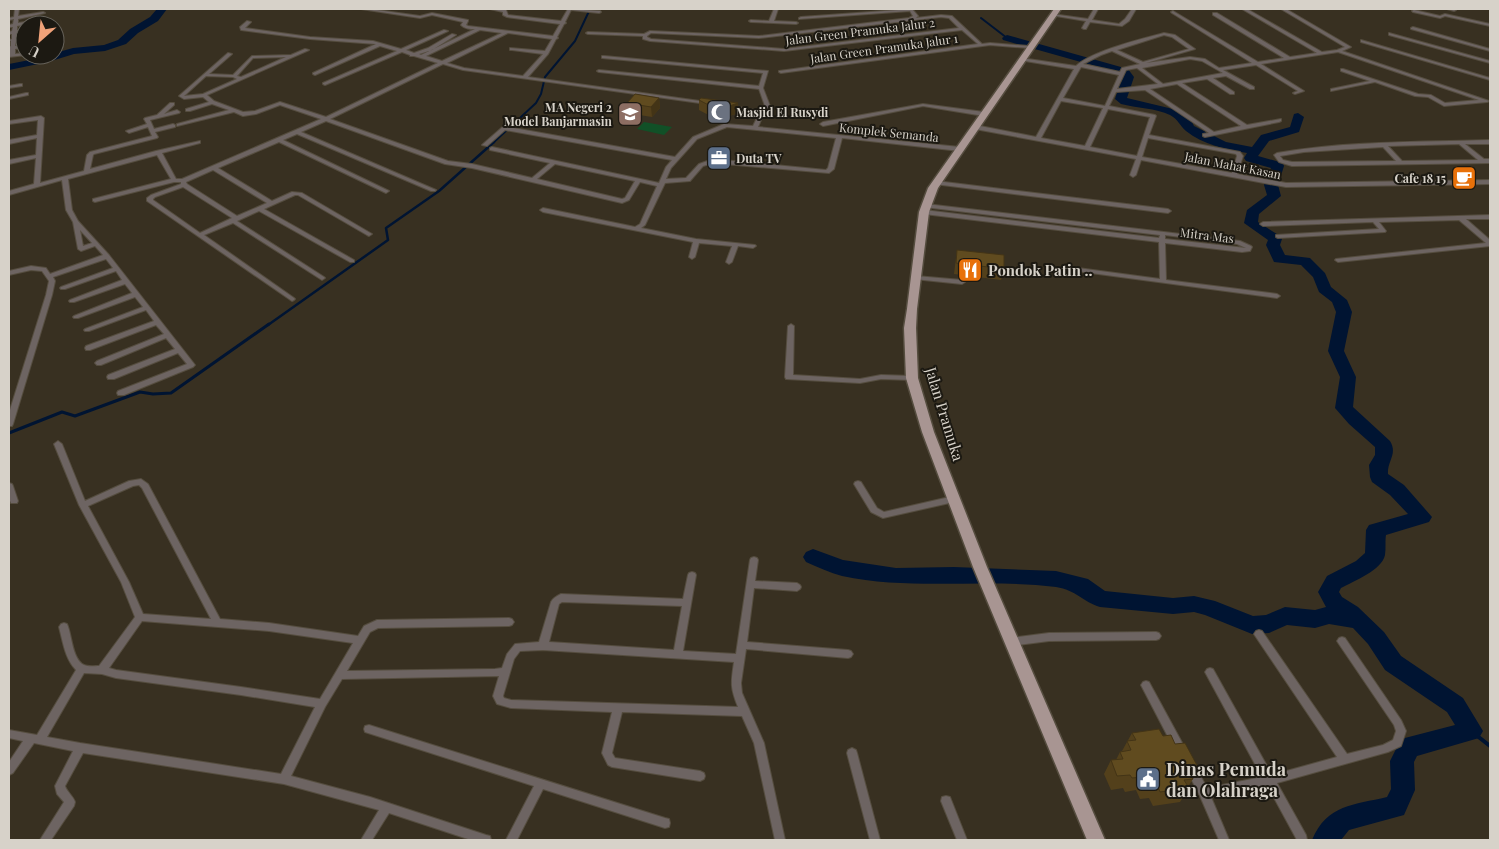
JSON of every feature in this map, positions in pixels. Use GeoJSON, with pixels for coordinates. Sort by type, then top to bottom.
{"type":"FeatureCollection","features":[{"type":"Feature","properties":{"kind":"main road","name":"Jalan Pramuka"},"geometry":{"type":"LineString","coordinates":[[1055,12],[936,183],[925,209],[910,328],[912,378],[928,432],[980,567],[1096,840]]}},
{"type":"Feature","properties":{"kind":"street"},"geometry":{"type":"LineString","coordinates":[[363,9],[423,18],[430,14],[441,15],[466,20],[464,26],[556,38]]}},
{"type":"Feature","properties":{"kind":"street"},"geometry":{"type":"LineString","coordinates":[[400,14],[409,9]]}},
{"type":"Feature","properties":{"kind":"street"},"geometry":{"type":"LineString","coordinates":[[492,9],[505,11],[504,14],[507,16],[564,23]]}},
{"type":"Feature","properties":{"kind":"street"},"geometry":{"type":"LineString","coordinates":[[524,78],[546,53],[556,38],[570,9],[599,12]]}},
{"type":"Feature","properties":{"kind":"street"},"geometry":{"type":"LineString","coordinates":[[771,22],[776,9]]}},
{"type":"Feature","properties":{"kind":"street"},"geometry":{"type":"LineString","coordinates":[[801,18],[911,9],[916,17],[803,30]]}},
{"type":"Feature","properties":{"kind":"street"},"geometry":{"type":"LineString","coordinates":[[1084,28],[1096,9]]}},
{"type":"Feature","properties":{"kind":"street"},"geometry":{"type":"LineString","coordinates":[[1055,12],[1121,25],[1127,20],[1134,9]]}},
{"type":"Feature","properties":{"kind":"street"},"geometry":{"type":"LineString","coordinates":[[1244,9],[1322,54]]}},
{"type":"Feature","properties":{"kind":"street"},"geometry":{"type":"LineString","coordinates":[[1219,69],[1322,54],[1348,48],[1349,46],[1283,9]]}},
{"type":"Feature","properties":{"kind":"street"},"geometry":{"type":"LineString","coordinates":[[9,12],[17,10]]}},
{"type":"Feature","properties":{"kind":"street"},"geometry":{"type":"LineString","coordinates":[[1414,11],[1440,16],[1445,15],[1490,26]]}},
{"type":"Feature","properties":{"kind":"street"},"geometry":{"type":"LineString","coordinates":[[1173,12],[1302,91],[1295,93]]}},
{"type":"Feature","properties":{"kind":"street"},"geometry":{"type":"LineString","coordinates":[[32,15],[43,13]]}},
{"type":"Feature","properties":{"kind":"street"},"geometry":{"type":"LineString","coordinates":[[1215,14],[1288,58]]}},
{"type":"Feature","properties":{"kind":"street"},"geometry":{"type":"LineString","coordinates":[[645,35],[650,32],[759,37],[941,16],[950,17],[981,46]]}},
{"type":"Feature","properties":{"kind":"street"},"geometry":{"type":"LineString","coordinates":[[750,21],[796,24]]}},
{"type":"Feature","properties":{"kind":"street"},"geometry":{"type":"LineString","coordinates":[[249,22],[242,27],[243,29],[380,44],[421,58],[464,69],[716,104]]}},
{"type":"Feature","properties":{"kind":"street"},"geometry":{"type":"LineString","coordinates":[[9,26],[15,25]]}},
{"type":"Feature","properties":{"kind":"street"},"geometry":{"type":"LineString","coordinates":[[10,56],[11,33],[15,25]]}},
{"type":"Feature","properties":{"kind":"street"},"geometry":{"type":"LineString","coordinates":[[421,58],[480,28]]}},
{"type":"Feature","properties":{"kind":"street"},"geometry":{"type":"LineString","coordinates":[[1413,28],[1490,50]]}},
{"type":"Feature","properties":{"kind":"street","name":"Jalan Green Pramuka Jalur 2"},"geometry":{"type":"LineString","coordinates":[[588,33],[645,35],[645,38],[650,40],[791,50],[963,29]]}},
{"type":"Feature","properties":{"kind":"street"},"geometry":{"type":"LineString","coordinates":[[325,84],[446,31]]}},
{"type":"Feature","properties":{"kind":"street"},"geometry":{"type":"LineString","coordinates":[[292,299],[150,199],[214,168],[412,79],[440,63],[507,32]]}},
{"type":"Feature","properties":{"kind":"street"},"geometry":{"type":"LineString","coordinates":[[1021,59],[1079,66],[1122,72],[1193,49],[1172,36],[1164,34],[1087,59],[1079,66],[1038,138]]}},
{"type":"Feature","properties":{"kind":"street"},"geometry":{"type":"LineString","coordinates":[[1392,34],[1490,62]]}},
{"type":"Feature","properties":{"kind":"street"},"geometry":{"type":"LineString","coordinates":[[412,55],[430,49],[454,35]]}},
{"type":"Feature","properties":{"kind":"street"},"geometry":{"type":"LineString","coordinates":[[759,37],[768,49]]}},
{"type":"Feature","properties":{"kind":"street"},"geometry":{"type":"LineString","coordinates":[[1363,42],[1490,79]]}},
{"type":"Feature","properties":{"kind":"street"},"geometry":{"type":"LineString","coordinates":[[315,74],[380,44]]}},
{"type":"Feature","properties":{"kind":"street","name":"Jalan Green Pramuka Jalur 1"},"geometry":{"type":"LineString","coordinates":[[781,72],[990,44],[1030,47]]}},
{"type":"Feature","properties":{"kind":"street"},"geometry":{"type":"LineString","coordinates":[[512,49],[546,53]]}},
{"type":"Feature","properties":{"kind":"street"},"geometry":{"type":"LineString","coordinates":[[230,54],[181,96],[184,98],[204,95],[307,50]]}},
{"type":"Feature","properties":{"kind":"street"},"geometry":{"type":"LineString","coordinates":[[1114,50],[1142,66],[1163,86]]}},
{"type":"Feature","properties":{"kind":"street"},"geometry":{"type":"LineString","coordinates":[[1338,51],[1489,100]]}},
{"type":"Feature","properties":{"kind":"street"},"geometry":{"type":"LineString","coordinates":[[234,76],[253,56],[293,56]]}},
{"type":"Feature","properties":{"kind":"street"},"geometry":{"type":"LineString","coordinates":[[604,57],[764,71],[767,73],[761,88],[768,106],[755,127]]}},
{"type":"Feature","properties":{"kind":"street"},"geometry":{"type":"LineString","coordinates":[[1142,66],[1193,58],[1202,60],[1252,88]]}},
{"type":"Feature","properties":{"kind":"street"},"geometry":{"type":"LineString","coordinates":[[1343,70],[1417,95],[1429,96],[1444,105],[1489,100]]}},
{"type":"Feature","properties":{"kind":"street"},"geometry":{"type":"LineString","coordinates":[[599,71],[761,88]]}},
{"type":"Feature","properties":{"kind":"street"},"geometry":{"type":"LineString","coordinates":[[1088,148],[1107,106],[1117,91],[1122,72]]}},
{"type":"Feature","properties":{"kind":"street"},"geometry":{"type":"LineString","coordinates":[[1117,91],[1163,86],[1227,74]]}},
{"type":"Feature","properties":{"kind":"street"},"geometry":{"type":"LineString","coordinates":[[205,75],[234,76],[241,79]]}},
{"type":"Feature","properties":{"kind":"street"},"geometry":{"type":"LineString","coordinates":[[1208,78],[1232,93]]}},
{"type":"Feature","properties":{"kind":"street"},"geometry":{"type":"LineString","coordinates":[[1333,90],[1377,81]]}},
{"type":"Feature","properties":{"kind":"street"},"geometry":{"type":"LineString","coordinates":[[1179,82],[1246,126]]}},
{"type":"Feature","properties":{"kind":"street"},"geometry":{"type":"LineString","coordinates":[[9,87],[20,85]]}},
{"type":"Feature","properties":{"kind":"street"},"geometry":{"type":"LineString","coordinates":[[1146,88],[1214,133]]}},
{"type":"Feature","properties":{"kind":"street"},"geometry":{"type":"LineString","coordinates":[[9,98],[26,94]]}},
{"type":"Feature","properties":{"kind":"street"},"geometry":{"type":"LineString","coordinates":[[204,95],[212,102],[232,111],[251,114],[282,103],[447,163],[534,180],[622,201],[627,199],[638,180]]}},
{"type":"Feature","properties":{"kind":"street"},"geometry":{"type":"LineString","coordinates":[[1061,98],[1152,115],[1154,117],[1133,175]]}},
{"type":"Feature","properties":{"kind":"street"},"geometry":{"type":"LineString","coordinates":[[188,110],[212,102]]}},
{"type":"Feature","properties":{"kind":"street"},"geometry":{"type":"LineString","coordinates":[[158,116],[172,104]]}},
{"type":"Feature","properties":{"kind":"street"},"geometry":{"type":"LineString","coordinates":[[726,106],[762,113]]}},
{"type":"Feature","properties":{"kind":"street"},"geometry":{"type":"LineString","coordinates":[[823,124],[923,106],[984,114]]}},
{"type":"Feature","properties":{"kind":"street"},"geometry":{"type":"LineString","coordinates":[[129,130],[176,126],[232,111]]}},
{"type":"Feature","properties":{"kind":"street"},"geometry":{"type":"LineString","coordinates":[[87,172],[92,153],[154,137],[147,119],[178,112]]}},
{"type":"Feature","properties":{"kind":"street"},"geometry":{"type":"LineString","coordinates":[[9,122],[40,118],[36,186]]}},
{"type":"Feature","properties":{"kind":"street"},"geometry":{"type":"LineString","coordinates":[[484,145],[507,129],[513,120]]}},
{"type":"Feature","properties":{"kind":"street"},"geometry":{"type":"LineString","coordinates":[[1206,134],[1279,120]]}},
{"type":"Feature","properties":{"kind":"street","name":"Komplek Semanda"},"geometry":{"type":"LineString","coordinates":[[677,159],[694,138],[726,125],[960,149]]}},
{"type":"Feature","properties":{"kind":"street","name":"Jalan Mahat Kasan"},"geometry":{"type":"LineString","coordinates":[[976,127],[1278,184],[1490,182]]}},
{"type":"Feature","properties":{"kind":"street"},"geometry":{"type":"LineString","coordinates":[[507,129],[677,159]]}},
{"type":"Feature","properties":{"kind":"street"},"geometry":{"type":"LineString","coordinates":[[296,132],[432,190]]}},
{"type":"Feature","properties":{"kind":"street"},"geometry":{"type":"LineString","coordinates":[[9,142],[39,136]]}},
{"type":"Feature","properties":{"kind":"street"},"geometry":{"type":"LineString","coordinates":[[1146,136],[1238,153],[1240,156],[1234,175]]}},
{"type":"Feature","properties":{"kind":"street"},"geometry":{"type":"LineString","coordinates":[[492,149],[638,180],[662,183],[688,180],[701,165],[708,161],[827,172],[831,169],[839,138]]}},
{"type":"Feature","properties":{"kind":"street"},"geometry":{"type":"LineString","coordinates":[[279,140],[386,191]]}},
{"type":"Feature","properties":{"kind":"street"},"geometry":{"type":"LineString","coordinates":[[9,193],[198,142]]}},
{"type":"Feature","properties":{"kind":"street"},"geometry":{"type":"LineString","coordinates":[[1490,142],[1384,145],[1283,152],[1277,156],[1281,161],[1288,163],[1490,161]]}},
{"type":"Feature","properties":{"kind":"street"},"geometry":{"type":"LineString","coordinates":[[1460,143],[1483,162]]}},
{"type":"Feature","properties":{"kind":"street"},"geometry":{"type":"LineString","coordinates":[[1384,145],[1400,162]]}},
{"type":"Feature","properties":{"kind":"street"},"geometry":{"type":"LineString","coordinates":[[1325,149],[1337,163]]}},
{"type":"Feature","properties":{"kind":"street"},"geometry":{"type":"LineString","coordinates":[[158,152],[174,180]]}},
{"type":"Feature","properties":{"kind":"street"},"geometry":{"type":"LineString","coordinates":[[9,162],[38,156]]}},
{"type":"Feature","properties":{"kind":"street"},"geometry":{"type":"LineString","coordinates":[[636,229],[642,225],[669,167],[677,159]]}},
{"type":"Feature","properties":{"kind":"street"},"geometry":{"type":"LineString","coordinates":[[534,180],[554,162]]}},
{"type":"Feature","properties":{"kind":"street"},"geometry":{"type":"LineString","coordinates":[[214,168],[272,203]]}},
{"type":"Feature","properties":{"kind":"street"},"geometry":{"type":"LineString","coordinates":[[65,178],[69,210],[76,222],[107,256],[191,365],[121,393]]}},
{"type":"Feature","properties":{"kind":"street"},"geometry":{"type":"LineString","coordinates":[[95,200],[174,180],[184,183],[322,278]]}},
{"type":"Feature","properties":{"kind":"street"},"geometry":{"type":"LineString","coordinates":[[936,183],[1168,211]]}},
{"type":"Feature","properties":{"kind":"street"},"geometry":{"type":"LineString","coordinates":[[200,235],[294,194],[300,194],[369,234]]}},
{"type":"Feature","properties":{"kind":"street"},"geometry":{"type":"LineString","coordinates":[[260,209],[352,261]]}},
{"type":"Feature","properties":{"kind":"street","name":"Mitra Mas"},"geometry":{"type":"LineString","coordinates":[[925,209],[1162,237],[1242,250],[1248,250],[1249,247],[1238,242],[1162,237]]}},
{"type":"Feature","properties":{"kind":"street"},"geometry":{"type":"LineString","coordinates":[[542,210],[696,242],[753,246]]}},
{"type":"Feature","properties":{"kind":"street"},"geometry":{"type":"LineString","coordinates":[[1263,224],[1490,217]]}},
{"type":"Feature","properties":{"kind":"street"},"geometry":{"type":"LineString","coordinates":[[1462,218],[1490,244]]}},
{"type":"Feature","properties":{"kind":"street"},"geometry":{"type":"LineString","coordinates":[[1278,236],[1384,231],[1375,221]]}},
{"type":"Feature","properties":{"kind":"street"},"geometry":{"type":"LineString","coordinates":[[76,222],[81,249],[96,244]]}},
{"type":"Feature","properties":{"kind":"street"},"geometry":{"type":"LineString","coordinates":[[1162,237],[1163,280]]}},
{"type":"Feature","properties":{"kind":"street"},"geometry":{"type":"LineString","coordinates":[[692,257],[696,242]]}},
{"type":"Feature","properties":{"kind":"street"},"geometry":{"type":"LineString","coordinates":[[1338,260],[1490,244]]}},
{"type":"Feature","properties":{"kind":"street"},"geometry":{"type":"LineString","coordinates":[[729,262],[735,246]]}},
{"type":"Feature","properties":{"kind":"street"},"geometry":{"type":"LineString","coordinates":[[50,276],[107,256]]}},
{"type":"Feature","properties":{"kind":"street"},"geometry":{"type":"LineString","coordinates":[[9,273],[38,268],[44,269],[52,281],[9,424]]}},
{"type":"Feature","properties":{"kind":"street"},"geometry":{"type":"LineString","coordinates":[[1063,268],[1277,296]]}},
{"type":"Feature","properties":{"kind":"street"},"geometry":{"type":"LineString","coordinates":[[63,288],[116,269]]}},
{"type":"Feature","properties":{"kind":"street"},"geometry":{"type":"LineString","coordinates":[[916,278],[962,282]]}},
{"type":"Feature","properties":{"kind":"street"},"geometry":{"type":"LineString","coordinates":[[72,301],[126,281]]}},
{"type":"Feature","properties":{"kind":"street"},"geometry":{"type":"LineString","coordinates":[[76,317],[136,294]]}},
{"type":"Feature","properties":{"kind":"street"},"geometry":{"type":"LineString","coordinates":[[87,330],[146,308]]}},
{"type":"Feature","properties":{"kind":"street"},"geometry":{"type":"LineString","coordinates":[[88,348],[157,322]]}},
{"type":"Feature","properties":{"kind":"street"},"geometry":{"type":"LineString","coordinates":[[791,326],[788,376],[860,381],[881,377],[912,378]]}},
{"type":"Feature","properties":{"kind":"street"},"geometry":{"type":"LineString","coordinates":[[99,363],[167,335]]}},
{"type":"Feature","properties":{"kind":"street"},"geometry":{"type":"LineString","coordinates":[[111,377],[179,350]]}},
{"type":"Feature","properties":{"kind":"street"},"geometry":{"type":"LineString","coordinates":[[58,444],[83,505],[125,582],[140,617]]}},
{"type":"Feature","properties":{"kind":"street"},"geometry":{"type":"LineString","coordinates":[[83,505],[132,482],[141,482],[146,486],[216,622]]}},
{"type":"Feature","properties":{"kind":"street"},"geometry":{"type":"LineString","coordinates":[[858,484],[874,510],[883,515],[954,499]]}},
{"type":"Feature","properties":{"kind":"street"},"geometry":{"type":"LineString","coordinates":[[9,486],[14,501]]}},
{"type":"Feature","properties":{"kind":"street"},"geometry":{"type":"LineString","coordinates":[[754,560],[736,683],[737,693],[760,742],[780,840]]}},
{"type":"Feature","properties":{"kind":"street"},"geometry":{"type":"LineString","coordinates":[[678,653],[692,575]]}},
{"type":"Feature","properties":{"kind":"street"},"geometry":{"type":"LineString","coordinates":[[750,584],[797,586]]}},
{"type":"Feature","properties":{"kind":"street"},"geometry":{"type":"LineString","coordinates":[[543,646],[555,602],[561,598],[686,603]]}},
{"type":"Feature","properties":{"kind":"street"},"geometry":{"type":"LineString","coordinates":[[140,617],[287,629],[360,640]]}},
{"type":"Feature","properties":{"kind":"street"},"geometry":{"type":"LineString","coordinates":[[102,670],[140,617]]}},
{"type":"Feature","properties":{"kind":"street"},"geometry":{"type":"LineString","coordinates":[[284,779],[322,704],[367,629],[377,624],[509,622]]}},
{"type":"Feature","properties":{"kind":"street"},"geometry":{"type":"LineString","coordinates":[[64,627],[74,659],[82,669],[102,670],[116,674],[322,704]]}},
{"type":"Feature","properties":{"kind":"street"},"geometry":{"type":"LineString","coordinates":[[1259,634],[1344,759]]}},
{"type":"Feature","properties":{"kind":"street"},"geometry":{"type":"LineString","coordinates":[[1011,642],[1049,637],[1156,636]]}},
{"type":"Feature","properties":{"kind":"street"},"geometry":{"type":"LineString","coordinates":[[1204,793],[1270,780],[1384,749],[1397,743],[1401,732],[1398,723],[1342,641]]}},
{"type":"Feature","properties":{"kind":"street"},"geometry":{"type":"LineString","coordinates":[[742,645],[848,654]]}},
{"type":"Feature","properties":{"kind":"street"},"geometry":{"type":"LineString","coordinates":[[739,658],[678,653],[518,646],[514,649],[505,671],[498,696],[504,702],[746,712]]}},
{"type":"Feature","properties":{"kind":"street"},"geometry":{"type":"LineString","coordinates":[[9,770],[35,740],[82,669]]}},
{"type":"Feature","properties":{"kind":"street"},"geometry":{"type":"LineString","coordinates":[[340,675],[495,673],[505,671]]}},
{"type":"Feature","properties":{"kind":"street"},"geometry":{"type":"LineString","coordinates":[[1210,672],[1302,839]]}},
{"type":"Feature","properties":{"kind":"street"},"geometry":{"type":"LineString","coordinates":[[1146,685],[1204,793],[1224,840]]}},
{"type":"Feature","properties":{"kind":"street"},"geometry":{"type":"LineString","coordinates":[[618,707],[607,753],[612,762],[700,776]]}},
{"type":"Feature","properties":{"kind":"street"},"geometry":{"type":"LineString","coordinates":[[369,729],[665,824]]}},
{"type":"Feature","properties":{"kind":"street"},"geometry":{"type":"LineString","coordinates":[[9,734],[80,748],[284,779],[386,808],[486,840]]}},
{"type":"Feature","properties":{"kind":"street"},"geometry":{"type":"LineString","coordinates":[[45,840],[70,802],[61,791],[60,783],[80,748]]}},
{"type":"Feature","properties":{"kind":"street"},"geometry":{"type":"LineString","coordinates":[[852,753],[875,840]]}},
{"type":"Feature","properties":{"kind":"street"},"geometry":{"type":"LineString","coordinates":[[511,840],[541,783]]}},
{"type":"Feature","properties":{"kind":"street"},"geometry":{"type":"LineString","coordinates":[[946,801],[962,840]]}},
{"type":"Feature","properties":{"kind":"street"},"geometry":{"type":"LineString","coordinates":[[366,840],[386,808]]}},
{"type":"Feature","properties":{"kind":"green space"},"geometry":{"type":"Polygon","coordinates":[[[644,122],[672,127],[664,135],[637,129],[644,122]]]}},
{"type":"Feature","properties":{"kind":"building"},"geometry":{"type":"Polygon","coordinates":[[[635,94],[659,98],[651,107],[627,103],[635,94]]]}},
{"type":"Feature","properties":{"kind":"building"},"geometry":{"type":"Polygon","coordinates":[[[701,98],[738,103],[718,110],[699,100],[701,98]]]}},
{"type":"Feature","properties":{"kind":"building"},"geometry":{"type":"Polygon","coordinates":[[[957,250],[1004,255],[1004,269],[956,263],[957,250]]]}},
{"type":"Feature","properties":{"kind":"building","name":"Dinas Pemuda dan Olahraga"},"geometry":{"type":"Polygon","coordinates":[[[1159,729],[1163,736],[1171,735],[1175,744],[1185,743],[1199,769],[1188,771],[1193,779],[1184,780],[1189,788],[1160,792],[1157,784],[1148,786],[1143,777],[1117,776],[1111,760],[1123,759],[1120,752],[1131,750],[1127,741],[1136,740],[1132,733],[1159,729]]]}},
{"type":"Feature","properties":{"kind":"waterway"},"geometry":{"type":"LineString","coordinates":[[9,67],[48,59],[73,51],[105,48],[122,42],[134,31],[154,19],[162,9]]}},
{"type":"Feature","properties":{"kind":"waterway"},"geometry":{"type":"LineString","coordinates":[[493,143],[536,103],[541,94],[545,77],[575,41],[590,9]]}},
{"type":"Feature","properties":{"kind":"waterway"},"geometry":{"type":"LineString","coordinates":[[981,18],[1007,38]]}},
{"type":"Feature","properties":{"kind":"waterway"},"geometry":{"type":"LineString","coordinates":[[1007,38],[1124,71],[1128,77],[1121,99],[1125,102],[1173,112],[1186,121],[1189,128],[1204,136],[1223,145],[1255,151]]}},
{"type":"Feature","properties":{"kind":"waterway"},"geometry":{"type":"LineString","coordinates":[[1298,117],[1295,129],[1265,138],[1250,158],[1278,166],[1271,185],[1274,196],[1252,213],[1251,223],[1275,239],[1273,245],[1279,259],[1305,261],[1320,276],[1324,289],[1339,300],[1344,312],[1336,351],[1348,377],[1344,408],[1384,445],[1384,456],[1378,465],[1379,477],[1397,490],[1422,517],[1376,530],[1375,556],[1363,567],[1334,582],[1328,592],[1335,603],[1351,613],[1376,638],[1393,663],[1455,705],[1471,731],[1409,747],[1402,761],[1403,790],[1395,807],[1342,820],[1325,840]]}},
{"type":"Feature","properties":{"kind":"waterway"},"geometry":{"type":"LineString","coordinates":[[268,325],[388,240],[386,228],[439,191],[494,142]]}},
{"type":"Feature","properties":{"kind":"waterway"},"geometry":{"type":"LineString","coordinates":[[9,433],[62,412],[75,416],[140,392],[153,394],[171,393],[269,324]]}},
{"type":"Feature","properties":{"kind":"waterway"},"geometry":{"type":"LineString","coordinates":[[813,557],[841,568],[896,576],[954,575],[1056,579],[1081,585],[1100,599],[1173,606],[1194,604],[1208,607],[1252,625],[1269,624],[1285,616],[1315,619],[1329,615],[1355,620]]}},
{"type":"Feature","properties":{"kind":"waterway"},"geometry":{"type":"LineString","coordinates":[[1471,731],[1490,746]]}},
{"type":"Feature","properties":{"kind":"place","name":"Masjid El Rusydi"},"geometry":{"type":"Point","coordinates":[719,112]}},
{"type":"Feature","properties":{"kind":"place","name":"MA Negeri 2 Model Banjarmasin"},"geometry":{"type":"Point","coordinates":[630,114]}},
{"type":"Feature","properties":{"kind":"place","name":"Duta TV"},"geometry":{"type":"Point","coordinates":[719,158]}},
{"type":"Feature","properties":{"kind":"place","name":"Cafe 18 15"},"geometry":{"type":"Point","coordinates":[1464,178]}},
{"type":"Feature","properties":{"kind":"place","name":"Pondok Patin .."},"geometry":{"type":"Point","coordinates":[970,270]}},
{"type":"Feature","properties":{"kind":"place","name":"Dinas Pemuda dan Olahraga"},"geometry":{"type":"Point","coordinates":[1148,779]}}]}
